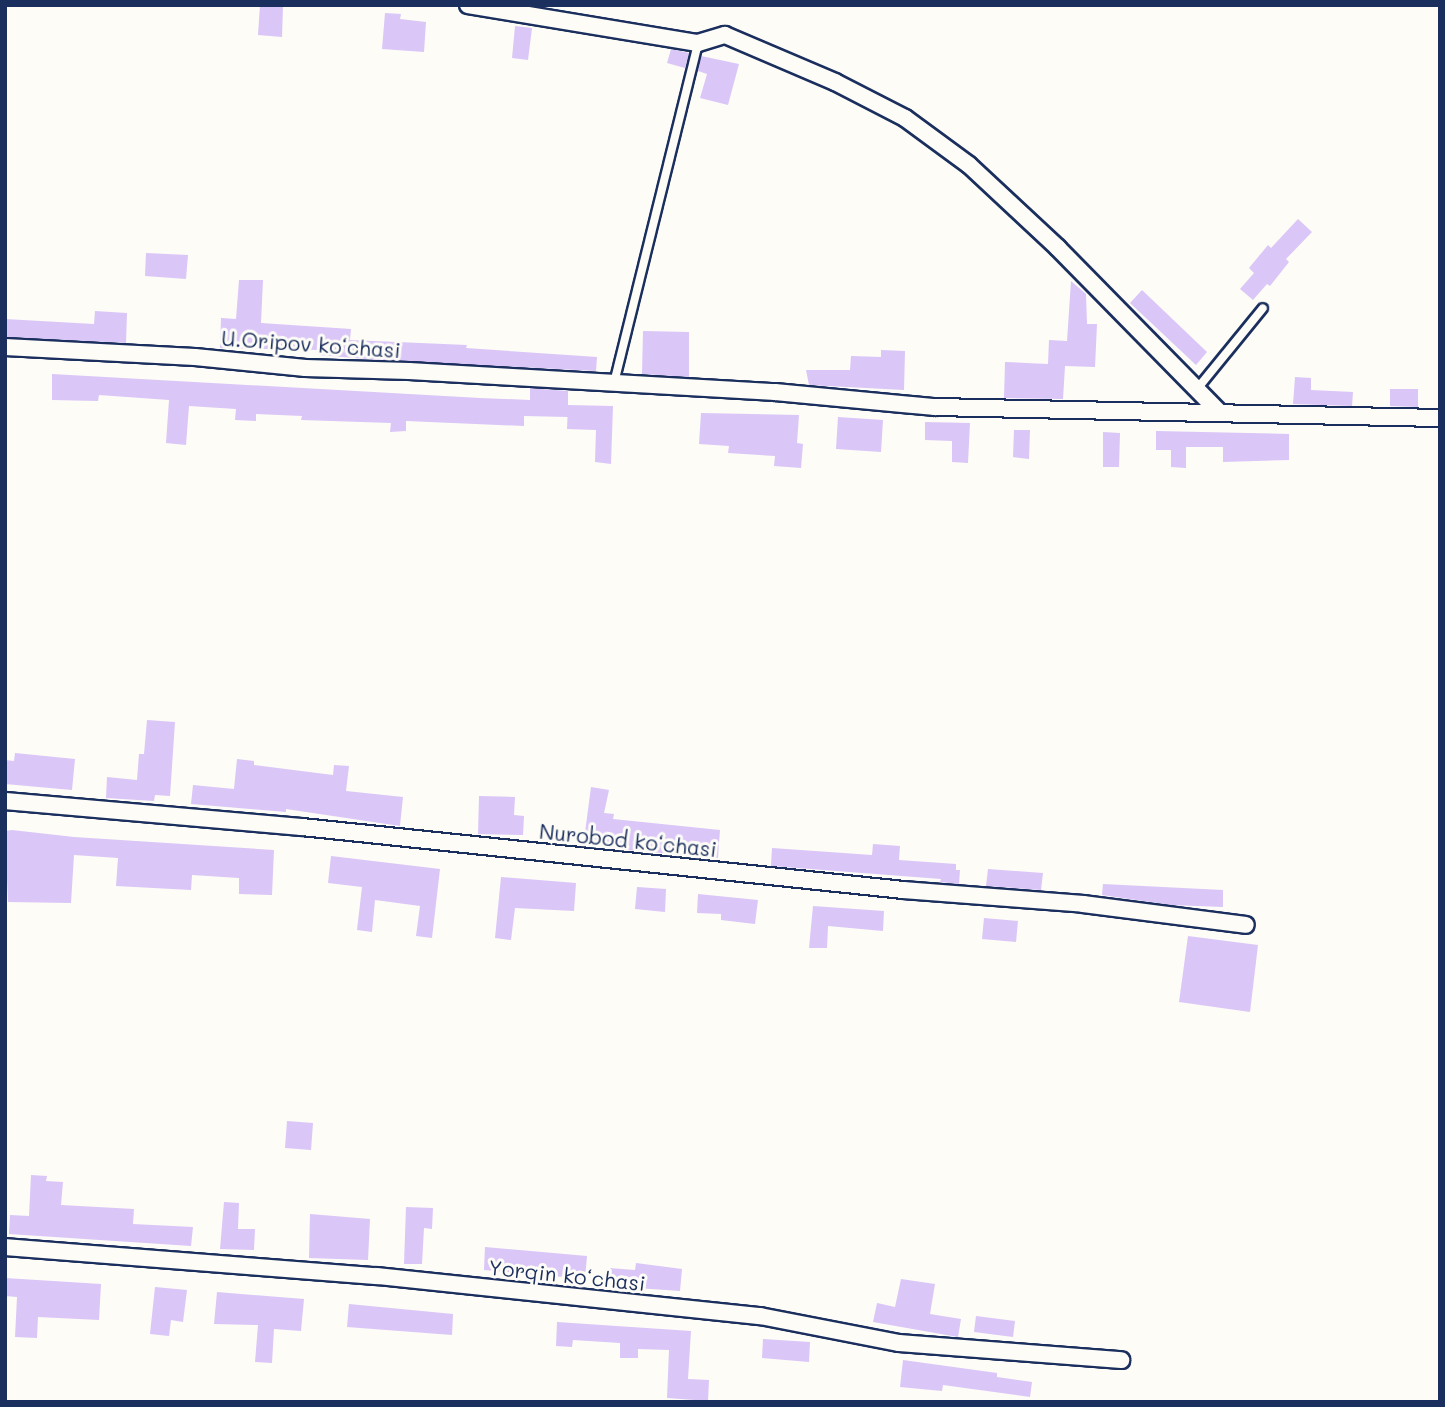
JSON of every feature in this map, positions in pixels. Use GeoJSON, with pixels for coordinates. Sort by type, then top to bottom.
{"type":"FeatureCollection","features":[{"type":"Feature","properties":{"kind":"street"},"geometry":{"type":"LineString","coordinates":[[468,5],[698,43],[725,35],[835,82],[905,118],[969,165],[1048,239],[1218,411]]}},
{"type":"Feature","properties":{"kind":"street","name":"U.Oripov koʻchasi"},"geometry":{"type":"LineString","coordinates":[[5,346],[195,357],[305,368],[409,371],[613,385],[775,392],[935,407],[1218,411],[1440,418]]}},
{"type":"Feature","properties":{"kind":"street","name":"Nurobod koʻchasi"},"geometry":{"type":"LineString","coordinates":[[5,801],[302,827],[902,890],[1083,904],[1246,925]]}},
{"type":"Feature","properties":{"kind":"street","name":"Yorqin koʻchasi"},"geometry":{"type":"LineString","coordinates":[[5,1247],[377,1276],[760,1316],[899,1343],[1121,1360]]}},
{"type":"Feature","properties":{"kind":"lane"},"geometry":{"type":"LineString","coordinates":[[613,385],[698,43]]}},
{"type":"Feature","properties":{"kind":"lane"},"geometry":{"type":"LineString","coordinates":[[1197,389],[1263,308]]}},
{"type":"Feature","properties":{"kind":"building"},"geometry":{"type":"Polygon","coordinates":[[[260,5],[283,5],[282,37],[258,35],[260,5]]]}},
{"type":"Feature","properties":{"kind":"building"},"geometry":{"type":"Polygon","coordinates":[[[385,13],[401,14],[400,19],[426,22],[424,52],[382,49],[385,13]]]}},
{"type":"Feature","properties":{"kind":"building"},"geometry":{"type":"Polygon","coordinates":[[[515,26],[532,28],[528,60],[512,58],[515,26]]]}},
{"type":"Feature","properties":{"kind":"building"},"geometry":{"type":"Polygon","coordinates":[[[671,49],[689,53],[685,68],[667,63],[671,49]]]}},
{"type":"Feature","properties":{"kind":"building"},"geometry":{"type":"Polygon","coordinates":[[[701,56],[739,64],[728,105],[700,98],[707,74],[698,71],[701,56]]]}},
{"type":"Feature","properties":{"kind":"building"},"geometry":{"type":"Polygon","coordinates":[[[1298,219],[1312,232],[1286,259],[1289,262],[1270,286],[1267,284],[1253,300],[1240,289],[1254,273],[1249,268],[1268,245],[1271,248],[1298,219]]]}},
{"type":"Feature","properties":{"kind":"building"},"geometry":{"type":"Polygon","coordinates":[[[146,253],[188,255],[186,279],[145,276],[146,253]]]}},
{"type":"Feature","properties":{"kind":"building"},"geometry":{"type":"Polygon","coordinates":[[[239,280],[263,280],[261,323],[351,329],[350,340],[467,345],[466,348],[597,357],[596,371],[378,360],[319,355],[319,350],[220,348],[221,318],[236,319],[239,280]]]}},
{"type":"Feature","properties":{"kind":"building"},"geometry":{"type":"Polygon","coordinates":[[[1071,281],[1086,294],[1087,324],[1097,324],[1095,367],[1065,366],[1063,399],[1004,398],[1005,362],[1048,364],[1049,340],[1067,341],[1071,281]]]}},
{"type":"Feature","properties":{"kind":"building"},"geometry":{"type":"Polygon","coordinates":[[[1142,290],[1207,352],[1196,365],[1130,303],[1142,290]]]}},
{"type":"Feature","properties":{"kind":"building"},"geometry":{"type":"Polygon","coordinates":[[[95,311],[127,313],[126,343],[5,337],[5,319],[94,324],[95,311]]]}},
{"type":"Feature","properties":{"kind":"building"},"geometry":{"type":"Polygon","coordinates":[[[643,331],[689,332],[689,377],[642,374],[643,331]]]}},
{"type":"Feature","properties":{"kind":"building"},"geometry":{"type":"Polygon","coordinates":[[[881,350],[905,351],[904,390],[809,385],[806,370],[850,370],[851,356],[881,357],[881,350]]]}},
{"type":"Feature","properties":{"kind":"building"},"geometry":{"type":"Polygon","coordinates":[[[52,374],[530,400],[530,388],[568,391],[568,417],[524,416],[524,426],[406,421],[406,431],[390,432],[391,423],[301,420],[302,416],[256,414],[256,421],[235,420],[236,409],[189,406],[186,445],[166,443],[169,400],[99,395],[98,401],[52,400],[52,374]]]}},
{"type":"Feature","properties":{"kind":"building"},"geometry":{"type":"Polygon","coordinates":[[[1295,377],[1311,378],[1311,390],[1353,392],[1352,406],[1293,404],[1295,377]]]}},
{"type":"Feature","properties":{"kind":"building"},"geometry":{"type":"Polygon","coordinates":[[[1390,389],[1418,389],[1418,407],[1390,406],[1390,389]]]}},
{"type":"Feature","properties":{"kind":"building"},"geometry":{"type":"Polygon","coordinates":[[[568,405],[613,406],[611,464],[595,462],[596,430],[567,429],[568,405]]]}},
{"type":"Feature","properties":{"kind":"building"},"geometry":{"type":"Polygon","coordinates":[[[701,413],[799,415],[797,443],[803,444],[801,468],[774,466],[775,456],[728,453],[729,446],[699,444],[701,413]]]}},
{"type":"Feature","properties":{"kind":"building"},"geometry":{"type":"Polygon","coordinates":[[[838,417],[883,420],[881,452],[836,449],[838,417]]]}},
{"type":"Feature","properties":{"kind":"building"},"geometry":{"type":"Polygon","coordinates":[[[925,422],[970,423],[968,463],[952,462],[952,441],[925,440],[925,422]]]}},
{"type":"Feature","properties":{"kind":"building"},"geometry":{"type":"Polygon","coordinates":[[[1014,430],[1030,430],[1029,459],[1013,457],[1014,430]]]}},
{"type":"Feature","properties":{"kind":"building"},"geometry":{"type":"Polygon","coordinates":[[[1156,431],[1289,434],[1289,460],[1223,462],[1223,447],[1186,447],[1186,468],[1171,467],[1171,450],[1156,450],[1156,431]]]}},
{"type":"Feature","properties":{"kind":"building"},"geometry":{"type":"Polygon","coordinates":[[[1103,432],[1120,433],[1119,467],[1103,467],[1103,432]]]}},
{"type":"Feature","properties":{"kind":"building"},"geometry":{"type":"Polygon","coordinates":[[[147,720],[175,722],[170,796],[155,795],[154,801],[106,798],[107,777],[137,780],[139,754],[144,754],[147,720]]]}},
{"type":"Feature","properties":{"kind":"building"},"geometry":{"type":"Polygon","coordinates":[[[15,753],[75,759],[72,790],[5,784],[5,760],[14,761],[15,753]]]}},
{"type":"Feature","properties":{"kind":"building"},"geometry":{"type":"Polygon","coordinates":[[[237,759],[254,761],[254,765],[333,775],[334,765],[349,766],[346,791],[403,797],[400,826],[286,809],[286,812],[191,804],[193,785],[234,789],[237,759]]]}},
{"type":"Feature","properties":{"kind":"building"},"geometry":{"type":"Polygon","coordinates":[[[591,787],[609,790],[604,813],[614,814],[613,819],[720,830],[718,858],[628,850],[584,840],[591,787]]]}},
{"type":"Feature","properties":{"kind":"building"},"geometry":{"type":"Polygon","coordinates":[[[479,796],[515,797],[514,815],[524,816],[523,835],[478,834],[479,796]]]}},
{"type":"Feature","properties":{"kind":"building"},"geometry":{"type":"Polygon","coordinates":[[[5,831],[74,837],[274,850],[272,895],[239,894],[239,878],[192,875],[191,890],[116,886],[118,858],[74,855],[71,903],[8,902],[5,831]]]}},
{"type":"Feature","properties":{"kind":"building"},"geometry":{"type":"Polygon","coordinates":[[[873,844],[900,846],[899,860],[956,864],[956,870],[960,870],[959,884],[940,882],[941,879],[771,866],[772,848],[872,855],[873,844]]]}},
{"type":"Feature","properties":{"kind":"building"},"geometry":{"type":"Polygon","coordinates":[[[331,856],[440,869],[432,938],[416,936],[420,906],[375,900],[372,932],[357,930],[362,887],[328,883],[331,856]]]}},
{"type":"Feature","properties":{"kind":"building"},"geometry":{"type":"Polygon","coordinates":[[[988,869],[1043,873],[1041,890],[986,886],[988,869]]]}},
{"type":"Feature","properties":{"kind":"building"},"geometry":{"type":"Polygon","coordinates":[[[501,877],[576,883],[574,911],[515,908],[511,940],[495,938],[501,877]]]}},
{"type":"Feature","properties":{"kind":"building"},"geometry":{"type":"Polygon","coordinates":[[[1103,884],[1223,890],[1223,907],[1171,905],[1102,895],[1103,884]]]}},
{"type":"Feature","properties":{"kind":"building"},"geometry":{"type":"Polygon","coordinates":[[[637,887],[666,889],[665,912],[635,909],[637,887]]]}},
{"type":"Feature","properties":{"kind":"building"},"geometry":{"type":"Polygon","coordinates":[[[698,894],[758,900],[755,924],[721,920],[721,914],[697,913],[698,894]]]}},
{"type":"Feature","properties":{"kind":"building"},"geometry":{"type":"Polygon","coordinates":[[[813,906],[884,911],[883,931],[828,926],[827,948],[809,948],[813,906]]]}},
{"type":"Feature","properties":{"kind":"building"},"geometry":{"type":"Polygon","coordinates":[[[984,918],[1018,921],[1016,942],[982,939],[984,918]]]}},
{"type":"Feature","properties":{"kind":"building"},"geometry":{"type":"Polygon","coordinates":[[[1188,936],[1258,945],[1250,1012],[1179,1002],[1188,936]]]}},
{"type":"Feature","properties":{"kind":"building"},"geometry":{"type":"Polygon","coordinates":[[[287,1121],[313,1123],[311,1150],[285,1148],[287,1121]]]}},
{"type":"Feature","properties":{"kind":"building"},"geometry":{"type":"Polygon","coordinates":[[[31,1175],[47,1176],[46,1181],[63,1182],[61,1205],[134,1209],[133,1224],[193,1227],[191,1246],[9,1234],[10,1215],[29,1216],[31,1175]]]}},
{"type":"Feature","properties":{"kind":"building"},"geometry":{"type":"Polygon","coordinates":[[[224,1202],[239,1203],[238,1229],[255,1229],[254,1250],[220,1249],[224,1202]]]}},
{"type":"Feature","properties":{"kind":"building"},"geometry":{"type":"Polygon","coordinates":[[[406,1207],[433,1208],[432,1229],[424,1228],[422,1264],[404,1264],[406,1207]]]}},
{"type":"Feature","properties":{"kind":"building"},"geometry":{"type":"Polygon","coordinates":[[[310,1214],[370,1219],[368,1260],[309,1258],[310,1214]]]}},
{"type":"Feature","properties":{"kind":"building"},"geometry":{"type":"Polygon","coordinates":[[[485,1247],[587,1256],[585,1279],[484,1270],[485,1247]]]}},
{"type":"Feature","properties":{"kind":"building"},"geometry":{"type":"Polygon","coordinates":[[[636,1263],[682,1269],[680,1291],[608,1286],[609,1268],[635,1270],[636,1263]]]}},
{"type":"Feature","properties":{"kind":"building"},"geometry":{"type":"Polygon","coordinates":[[[5,1278],[101,1284],[99,1320],[38,1317],[37,1338],[15,1337],[17,1297],[5,1296],[5,1278]]]}},
{"type":"Feature","properties":{"kind":"building"},"geometry":{"type":"Polygon","coordinates":[[[901,1279],[935,1284],[930,1314],[961,1319],[958,1337],[873,1322],[877,1303],[895,1307],[901,1279]]]}},
{"type":"Feature","properties":{"kind":"building"},"geometry":{"type":"Polygon","coordinates":[[[155,1287],[187,1290],[183,1322],[171,1320],[169,1336],[150,1334],[155,1287]]]}},
{"type":"Feature","properties":{"kind":"building"},"geometry":{"type":"Polygon","coordinates":[[[217,1292],[304,1299],[301,1331],[274,1329],[272,1363],[255,1362],[258,1325],[214,1324],[217,1292]]]}},
{"type":"Feature","properties":{"kind":"building"},"geometry":{"type":"Polygon","coordinates":[[[349,1304],[453,1314],[452,1335],[347,1327],[349,1304]]]}},
{"type":"Feature","properties":{"kind":"building"},"geometry":{"type":"Polygon","coordinates":[[[976,1316],[1015,1321],[1013,1337],[974,1332],[976,1316]]]}},
{"type":"Feature","properties":{"kind":"building"},"geometry":{"type":"Polygon","coordinates":[[[557,1322],[691,1331],[688,1379],[709,1380],[708,1401],[667,1398],[669,1350],[638,1349],[638,1358],[620,1358],[620,1343],[573,1340],[572,1347],[556,1346],[557,1322]]]}},
{"type":"Feature","properties":{"kind":"building"},"geometry":{"type":"Polygon","coordinates":[[[763,1339],[810,1342],[809,1362],[762,1358],[763,1339]]]}},
{"type":"Feature","properties":{"kind":"building"},"geometry":{"type":"Polygon","coordinates":[[[903,1360],[997,1373],[997,1377],[1032,1382],[1030,1397],[943,1385],[942,1391],[900,1387],[903,1360]]]}}]}
